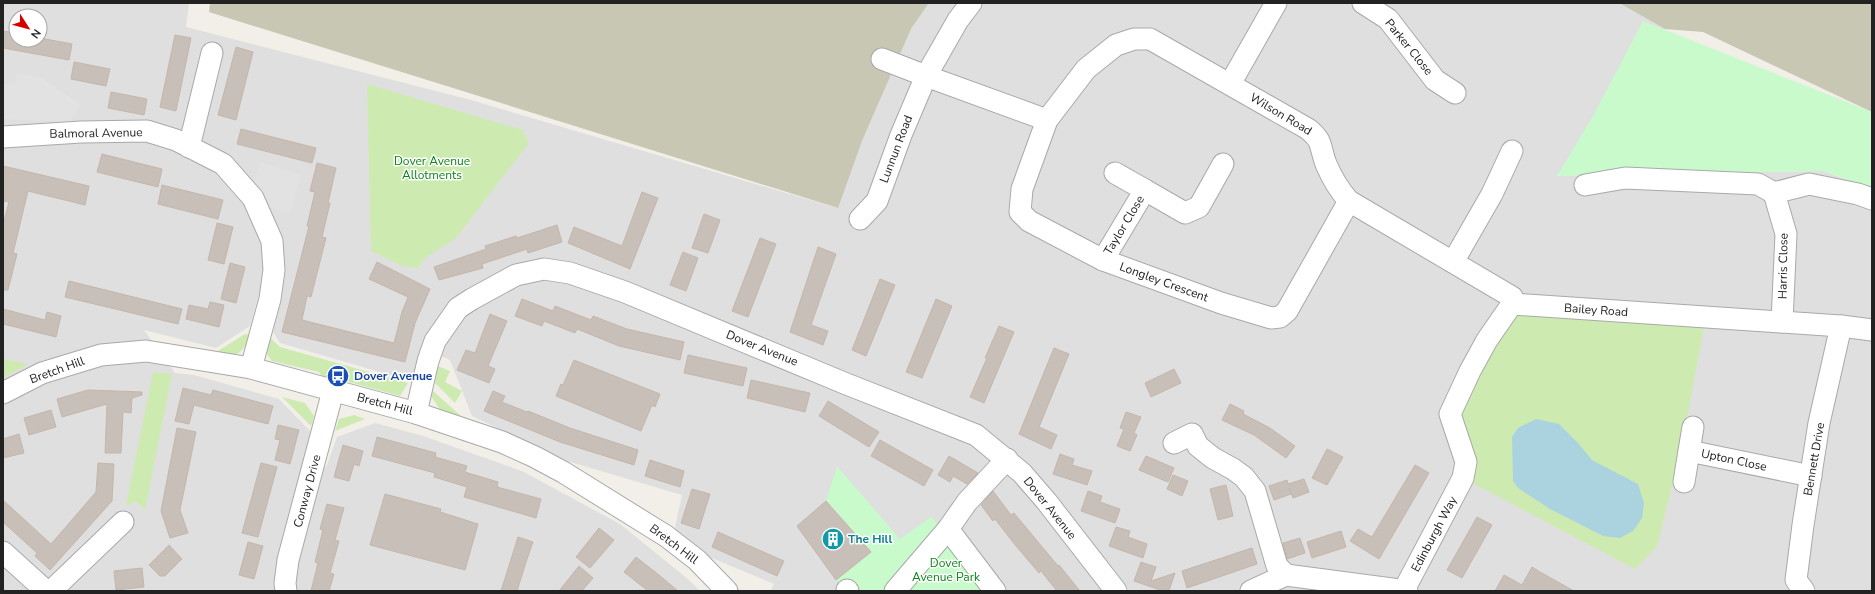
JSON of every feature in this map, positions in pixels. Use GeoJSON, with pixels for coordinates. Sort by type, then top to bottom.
{"type":"FeatureCollection","features":[{"type":"Feature","properties":{"kind":"street","name":"Lunnun Road"},"geometry":{"type":"LineString","coordinates":[[860,219],[877,201],[901,135],[926,76],[958,20],[971,3]]}},
{"type":"Feature","properties":{"kind":"street"},"geometry":{"type":"LineString","coordinates":[[1230,84],[1276,3]]}},
{"type":"Feature","properties":{"kind":"street","name":"Parker Close"},"geometry":{"type":"LineString","coordinates":[[1363,3],[1388,19],[1435,80],[1455,93]]}},
{"type":"Feature","properties":{"kind":"street","name":"Wilson Road"},"geometry":{"type":"LineString","coordinates":[[1047,120],[1086,69],[1116,45],[1134,39],[1150,39],[1308,128],[1318,137],[1325,162],[1337,188],[1349,201],[1512,297],[1512,304]]}},
{"type":"Feature","properties":{"kind":"street"},"geometry":{"type":"LineString","coordinates":[[189,146],[212,53]]}},
{"type":"Feature","properties":{"kind":"street"},"geometry":{"type":"LineString","coordinates":[[882,59],[1047,120]]}},
{"type":"Feature","properties":{"kind":"street","name":"Longley Crescent"},"geometry":{"type":"LineString","coordinates":[[1047,120],[1022,189],[1020,212],[1029,221],[1103,260],[1221,303],[1271,318],[1280,317],[1287,311],[1349,201]]}},
{"type":"Feature","properties":{"kind":"street","name":"Balmoral Avenue"},"geometry":{"type":"LineString","coordinates":[[3,137],[81,132],[147,131],[176,140],[223,164],[253,198],[272,241],[274,270],[270,299],[251,368]]}},
{"type":"Feature","properties":{"kind":"street"},"geometry":{"type":"LineString","coordinates":[[1452,262],[1492,194],[1512,151]]}},
{"type":"Feature","properties":{"kind":"street","name":"Taylor Close"},"geometry":{"type":"LineString","coordinates":[[1115,173],[1185,212],[1198,208],[1223,164]]}},
{"type":"Feature","properties":{"kind":"street"},"geometry":{"type":"LineString","coordinates":[[1585,185],[1625,178],[1758,184],[1774,193],[1809,184],[1858,194],[1872,199]]}},
{"type":"Feature","properties":{"kind":"street","name":"Taylor Close"},"geometry":{"type":"LineString","coordinates":[[1103,260],[1145,190]]}},
{"type":"Feature","properties":{"kind":"street","name":"Harris Close"},"geometry":{"type":"LineString","coordinates":[[1774,193],[1786,234],[1782,322]]}},
{"type":"Feature","properties":{"kind":"street","name":"Dover Avenue"},"geometry":{"type":"LineString","coordinates":[[416,412],[434,341],[458,308],[516,275],[544,269],[570,272],[625,292],[844,383],[976,435],[1007,460],[1047,502],[1116,591]]}},
{"type":"Feature","properties":{"kind":"street","name":"Bailey Road"},"geometry":{"type":"LineString","coordinates":[[1512,304],[1841,326],[1872,330]]}},
{"type":"Feature","properties":{"kind":"street","name":"Edinburgh Way"},"geometry":{"type":"LineString","coordinates":[[1251,591],[1286,576],[1406,590],[1463,478],[1466,462],[1450,414],[1470,371],[1487,340],[1512,304]]}},
{"type":"Feature","properties":{"kind":"street","name":"Bennett Drive"},"geometry":{"type":"LineString","coordinates":[[1804,591],[1796,580],[1819,423],[1841,326]]}},
{"type":"Feature","properties":{"kind":"street","name":"Bretch Hill"},"geometry":{"type":"LineString","coordinates":[[3,393],[42,373],[101,355],[146,351],[251,368],[416,412],[502,442],[563,472],[666,536],[697,560],[727,591]]}},
{"type":"Feature","properties":{"kind":"street","name":"Conway Drive"},"geometry":{"type":"LineString","coordinates":[[286,591],[285,583],[288,560],[334,391]]}},
{"type":"Feature","properties":{"kind":"street"},"geometry":{"type":"LineString","coordinates":[[1689,451],[1693,427]]}},
{"type":"Feature","properties":{"kind":"street"},"geometry":{"type":"LineString","coordinates":[[1174,443],[1192,434],[1198,446],[1213,458],[1233,469],[1244,478],[1255,491],[1277,566],[1286,576]]}},
{"type":"Feature","properties":{"kind":"street","name":"Upton Close"},"geometry":{"type":"LineString","coordinates":[[1684,482],[1689,451],[1811,476]]}},
{"type":"Feature","properties":{"kind":"street"},"geometry":{"type":"LineString","coordinates":[[895,591],[948,529],[967,502],[1007,460]]}},
{"type":"Feature","properties":{"kind":"street"},"geometry":{"type":"LineString","coordinates":[[51,591],[123,522]]}},
{"type":"Feature","properties":{"kind":"street"},"geometry":{"type":"LineString","coordinates":[[948,529],[995,591]]}},
{"type":"Feature","properties":{"kind":"street"},"geometry":{"type":"LineString","coordinates":[[3,552],[46,591]]}},
{"type":"Feature","properties":{"kind":"shaded area"},"geometry":{"type":"Polygon","coordinates":[[[3,3],[189,3],[186,27],[471,100],[837,208],[862,141],[911,29],[929,3],[1619,3],[1665,29],[1557,176],[1823,171],[1872,189],[1872,591],[770,591],[774,584],[705,555],[674,532],[682,495],[567,461],[472,416],[450,360],[425,349],[416,378],[407,380],[280,343],[273,332],[282,297],[260,291],[250,326],[216,348],[144,330],[175,373],[194,375],[279,399],[312,433],[309,442],[326,468],[337,437],[375,423],[423,436],[522,471],[620,524],[689,580],[700,591],[3,591],[3,3]]]}},
{"type":"Feature","properties":{"kind":"shaded area"},"geometry":{"type":"Polygon","coordinates":[[[210,3],[929,3],[911,29],[862,141],[838,208],[209,12],[210,3]]]}},
{"type":"Feature","properties":{"kind":"shaded area"},"geometry":{"type":"Polygon","coordinates":[[[1619,3],[1872,3],[1872,112],[1703,32],[1665,29],[1619,3]]]}},
{"type":"Feature","properties":{"kind":"shaded area"},"geometry":{"type":"Polygon","coordinates":[[[16,73],[42,78],[81,105],[69,123],[3,119],[3,84],[17,83],[16,73]]]}},
{"type":"Feature","properties":{"kind":"shaded area"},"geometry":{"type":"Polygon","coordinates":[[[260,162],[301,175],[290,212],[269,208],[253,185],[260,162]]]}},
{"type":"Feature","properties":{"kind":"green space"},"geometry":{"type":"Polygon","coordinates":[[[1643,21],[1872,112],[1872,189],[1823,171],[1557,176],[1593,116],[1643,21]]]}},
{"type":"Feature","properties":{"kind":"green space","name":"Dover Avenue Allotments"},"geometry":{"type":"Polygon","coordinates":[[[367,84],[523,130],[529,143],[455,239],[425,258],[418,268],[403,266],[371,251],[367,84]]]}},
{"type":"Feature","properties":{"kind":"green space"},"geometry":{"type":"Polygon","coordinates":[[[1512,304],[1706,317],[1681,449],[1657,546],[1635,569],[1463,478],[1450,414],[1512,304]]]}},
{"type":"Feature","properties":{"kind":"green space"},"geometry":{"type":"Polygon","coordinates":[[[245,334],[251,335],[244,348],[236,354],[213,354],[245,334]]]}},
{"type":"Feature","properties":{"kind":"green space"},"geometry":{"type":"Polygon","coordinates":[[[268,336],[280,347],[408,383],[400,396],[346,381],[335,383],[324,379],[319,372],[272,361],[264,350],[268,336]]]}},
{"type":"Feature","properties":{"kind":"green space"},"geometry":{"type":"Polygon","coordinates":[[[3,359],[28,364],[3,378],[3,359]]]}},
{"type":"Feature","properties":{"kind":"green space"},"geometry":{"type":"Polygon","coordinates":[[[438,366],[450,371],[445,382],[462,391],[455,403],[435,383],[438,366]]]}},
{"type":"Feature","properties":{"kind":"green space"},"geometry":{"type":"Polygon","coordinates":[[[153,372],[172,374],[145,510],[136,501],[126,506],[153,372]]]}},
{"type":"Feature","properties":{"kind":"green space"},"geometry":{"type":"Polygon","coordinates":[[[432,390],[461,416],[441,411],[431,396],[432,390]]]}},
{"type":"Feature","properties":{"kind":"green space"},"geometry":{"type":"Polygon","coordinates":[[[282,397],[305,403],[314,416],[311,426],[282,397]]]}},
{"type":"Feature","properties":{"kind":"green space"},"geometry":{"type":"Polygon","coordinates":[[[354,415],[365,419],[335,431],[339,419],[354,415]]]}},
{"type":"Feature","properties":{"kind":"green space"},"geometry":{"type":"Polygon","coordinates":[[[837,466],[900,539],[931,517],[943,529],[886,591],[857,591],[842,587],[836,580],[871,551],[826,501],[837,466]]]}},
{"type":"Feature","properties":{"kind":"green space","name":"Dover Avenue Park"},"geometry":{"type":"Polygon","coordinates":[[[947,536],[988,591],[900,591],[947,536]]]}},
{"type":"Feature","properties":{"kind":"water"},"geometry":{"type":"Polygon","coordinates":[[[1536,419],[1559,424],[1592,460],[1638,484],[1644,503],[1642,518],[1633,531],[1620,538],[1603,536],[1550,509],[1518,488],[1513,481],[1512,437],[1518,428],[1536,419]]]}},
{"type":"Feature","properties":{"kind":"building"},"geometry":{"type":"Polygon","coordinates":[[[3,31],[8,32],[8,48],[48,48],[48,40],[72,44],[69,60],[3,48],[3,31]]]}},
{"type":"Feature","properties":{"kind":"building"},"geometry":{"type":"Polygon","coordinates":[[[175,35],[191,38],[176,111],[160,107],[175,35]]]}},
{"type":"Feature","properties":{"kind":"building"},"geometry":{"type":"Polygon","coordinates":[[[236,47],[253,52],[236,120],[218,115],[236,47]]]}},
{"type":"Feature","properties":{"kind":"building"},"geometry":{"type":"Polygon","coordinates":[[[74,62],[110,69],[106,86],[71,79],[74,62]]]}},
{"type":"Feature","properties":{"kind":"building"},"geometry":{"type":"Polygon","coordinates":[[[111,92],[147,99],[144,115],[108,108],[111,92]]]}},
{"type":"Feature","properties":{"kind":"building"},"geometry":{"type":"Polygon","coordinates":[[[241,129],[316,148],[312,163],[237,144],[241,129]]]}},
{"type":"Feature","properties":{"kind":"building"},"geometry":{"type":"Polygon","coordinates":[[[102,154],[162,169],[158,187],[97,172],[102,154]]]}},
{"type":"Feature","properties":{"kind":"building"},"geometry":{"type":"Polygon","coordinates":[[[317,163],[336,168],[322,237],[326,238],[311,297],[307,296],[302,320],[394,343],[402,312],[408,297],[369,279],[377,262],[430,289],[415,323],[405,362],[282,332],[309,226],[307,226],[315,192],[310,191],[317,163]]]}},
{"type":"Feature","properties":{"kind":"building"},"geometry":{"type":"Polygon","coordinates":[[[3,166],[89,186],[85,205],[28,191],[13,253],[17,254],[8,290],[3,290],[3,225],[9,202],[3,201],[3,166]]]}},
{"type":"Feature","properties":{"kind":"building"},"geometry":{"type":"Polygon","coordinates":[[[162,185],[223,200],[218,219],[158,204],[162,185]]]}},
{"type":"Feature","properties":{"kind":"building"},"geometry":{"type":"Polygon","coordinates":[[[642,192],[658,198],[630,269],[568,243],[574,227],[622,246],[642,192]]]}},
{"type":"Feature","properties":{"kind":"building"},"geometry":{"type":"Polygon","coordinates":[[[704,214],[720,220],[708,253],[692,248],[704,214]]]}},
{"type":"Feature","properties":{"kind":"building"},"geometry":{"type":"Polygon","coordinates":[[[217,223],[233,227],[224,264],[208,260],[217,223]]]}},
{"type":"Feature","properties":{"kind":"building"},"geometry":{"type":"Polygon","coordinates":[[[557,225],[562,242],[528,253],[527,249],[482,264],[483,268],[439,280],[434,267],[486,249],[485,246],[516,236],[517,238],[557,225]]]}},
{"type":"Feature","properties":{"kind":"building"},"geometry":{"type":"Polygon","coordinates":[[[760,238],[776,244],[748,317],[732,311],[760,238]]]}},
{"type":"Feature","properties":{"kind":"building"},"geometry":{"type":"Polygon","coordinates":[[[818,247],[836,254],[811,325],[828,331],[823,345],[790,332],[818,247]]]}},
{"type":"Feature","properties":{"kind":"building"},"geometry":{"type":"Polygon","coordinates":[[[683,252],[698,258],[686,291],[670,285],[683,252]]]}},
{"type":"Feature","properties":{"kind":"building"},"geometry":{"type":"Polygon","coordinates":[[[230,263],[245,267],[236,303],[221,299],[230,263]]]}},
{"type":"Feature","properties":{"kind":"building"},"geometry":{"type":"Polygon","coordinates":[[[880,279],[895,285],[866,356],[852,350],[880,279]]]}},
{"type":"Feature","properties":{"kind":"building"},"geometry":{"type":"Polygon","coordinates":[[[69,281],[182,309],[178,324],[65,297],[69,281]]]}},
{"type":"Feature","properties":{"kind":"building"},"geometry":{"type":"Polygon","coordinates":[[[522,299],[553,311],[555,306],[591,320],[593,316],[627,329],[684,342],[680,360],[619,346],[577,329],[575,333],[544,321],[542,326],[515,316],[522,299]]]}},
{"type":"Feature","properties":{"kind":"building"},"geometry":{"type":"Polygon","coordinates":[[[936,299],[952,306],[922,378],[906,372],[936,299]]]}},
{"type":"Feature","properties":{"kind":"building"},"geometry":{"type":"Polygon","coordinates":[[[210,302],[224,305],[219,327],[186,319],[189,305],[208,309],[210,302]]]}},
{"type":"Feature","properties":{"kind":"building"},"geometry":{"type":"Polygon","coordinates":[[[3,309],[45,320],[47,312],[61,316],[56,337],[3,324],[3,309]]]}},
{"type":"Feature","properties":{"kind":"building"},"geometry":{"type":"Polygon","coordinates":[[[490,314],[507,321],[488,366],[495,369],[489,383],[457,370],[466,350],[475,353],[490,314]]]}},
{"type":"Feature","properties":{"kind":"building"},"geometry":{"type":"Polygon","coordinates":[[[999,326],[1014,332],[984,403],[970,397],[999,326]]]}},
{"type":"Feature","properties":{"kind":"building"},"geometry":{"type":"Polygon","coordinates":[[[1054,348],[1069,354],[1039,427],[1057,435],[1051,449],[1019,434],[1054,348]]]}},
{"type":"Feature","properties":{"kind":"building"},"geometry":{"type":"Polygon","coordinates":[[[688,355],[747,368],[743,386],[684,373],[688,355]]]}},
{"type":"Feature","properties":{"kind":"building"},"geometry":{"type":"Polygon","coordinates":[[[574,360],[660,394],[655,407],[652,405],[641,431],[556,396],[561,384],[563,385],[574,360]]]}},
{"type":"Feature","properties":{"kind":"building"},"geometry":{"type":"Polygon","coordinates":[[[1174,369],[1181,383],[1151,397],[1145,383],[1174,369]]]}},
{"type":"Feature","properties":{"kind":"building"},"geometry":{"type":"Polygon","coordinates":[[[751,380],[810,393],[805,412],[747,398],[751,380]]]}},
{"type":"Feature","properties":{"kind":"building"},"geometry":{"type":"Polygon","coordinates":[[[183,388],[211,395],[213,390],[273,406],[268,424],[194,405],[189,424],[175,421],[183,388]]]}},
{"type":"Feature","properties":{"kind":"building"},"geometry":{"type":"Polygon","coordinates":[[[88,390],[142,392],[142,395],[132,398],[131,413],[123,412],[121,453],[105,453],[107,404],[62,417],[57,399],[88,390]]]}},
{"type":"Feature","properties":{"kind":"building"},"geometry":{"type":"Polygon","coordinates":[[[493,391],[505,396],[502,402],[570,428],[638,450],[634,465],[560,442],[484,411],[493,391]]]}},
{"type":"Feature","properties":{"kind":"building"},"geometry":{"type":"Polygon","coordinates":[[[828,401],[879,432],[869,447],[819,416],[828,401]]]}},
{"type":"Feature","properties":{"kind":"building"},"geometry":{"type":"Polygon","coordinates":[[[1230,404],[1244,411],[1243,414],[1270,428],[1295,446],[1286,458],[1254,435],[1222,420],[1230,404]]]}},
{"type":"Feature","properties":{"kind":"building"},"geometry":{"type":"Polygon","coordinates":[[[51,410],[56,427],[29,435],[24,418],[51,410]]]}},
{"type":"Feature","properties":{"kind":"building"},"geometry":{"type":"Polygon","coordinates":[[[1126,412],[1141,417],[1134,433],[1137,435],[1130,451],[1117,446],[1124,429],[1120,428],[1126,412]]]}},
{"type":"Feature","properties":{"kind":"building"},"geometry":{"type":"Polygon","coordinates":[[[278,425],[299,430],[290,464],[275,460],[280,440],[275,439],[278,425]]]}},
{"type":"Feature","properties":{"kind":"building"},"geometry":{"type":"Polygon","coordinates":[[[177,428],[196,432],[180,510],[188,533],[170,538],[161,511],[177,428]]]}},
{"type":"Feature","properties":{"kind":"building"},"geometry":{"type":"Polygon","coordinates":[[[19,434],[24,453],[3,458],[3,439],[19,434]]]}},
{"type":"Feature","properties":{"kind":"building"},"geometry":{"type":"Polygon","coordinates":[[[377,437],[436,453],[435,457],[467,466],[465,472],[498,482],[497,487],[541,499],[536,518],[464,497],[467,487],[434,477],[435,473],[372,456],[377,437]]]}},
{"type":"Feature","properties":{"kind":"building"},"geometry":{"type":"Polygon","coordinates":[[[880,440],[933,470],[924,486],[871,456],[880,440]]]}},
{"type":"Feature","properties":{"kind":"building"},"geometry":{"type":"Polygon","coordinates":[[[343,445],[363,451],[359,466],[354,464],[349,481],[334,477],[343,445]]]}},
{"type":"Feature","properties":{"kind":"building"},"geometry":{"type":"Polygon","coordinates":[[[1327,449],[1343,457],[1327,485],[1312,478],[1327,449]]]}},
{"type":"Feature","properties":{"kind":"building"},"geometry":{"type":"Polygon","coordinates":[[[1060,454],[1074,459],[1072,465],[1092,471],[1087,485],[1053,474],[1060,454]]]}},
{"type":"Feature","properties":{"kind":"building"},"geometry":{"type":"Polygon","coordinates":[[[949,456],[978,473],[967,484],[953,476],[950,482],[938,475],[949,456]]]}},
{"type":"Feature","properties":{"kind":"building"},"geometry":{"type":"Polygon","coordinates":[[[1146,456],[1174,468],[1168,482],[1139,470],[1146,456]]]}},
{"type":"Feature","properties":{"kind":"building"},"geometry":{"type":"Polygon","coordinates":[[[650,460],[684,471],[680,487],[645,476],[650,460]]]}},
{"type":"Feature","properties":{"kind":"building"},"geometry":{"type":"Polygon","coordinates":[[[98,463],[114,464],[112,501],[50,570],[35,556],[37,553],[3,522],[3,500],[51,544],[96,492],[98,463]]]}},
{"type":"Feature","properties":{"kind":"building"},"geometry":{"type":"Polygon","coordinates":[[[261,463],[277,467],[258,537],[242,533],[261,463]]]}},
{"type":"Feature","properties":{"kind":"building"},"geometry":{"type":"Polygon","coordinates":[[[1415,465],[1429,473],[1379,559],[1350,541],[1358,529],[1372,537],[1415,465]]]}},
{"type":"Feature","properties":{"kind":"building"},"geometry":{"type":"Polygon","coordinates":[[[1173,475],[1188,481],[1182,496],[1167,489],[1173,475]]]}},
{"type":"Feature","properties":{"kind":"building"},"geometry":{"type":"Polygon","coordinates":[[[1304,479],[1309,492],[1293,498],[1289,488],[1291,494],[1274,500],[1269,486],[1287,480],[1288,484],[1304,479]]]}},
{"type":"Feature","properties":{"kind":"building"},"geometry":{"type":"Polygon","coordinates":[[[1226,485],[1233,516],[1218,520],[1210,489],[1226,485]]]}},
{"type":"Feature","properties":{"kind":"building"},"geometry":{"type":"Polygon","coordinates":[[[692,489],[710,494],[699,529],[681,523],[692,489]]]}},
{"type":"Feature","properties":{"kind":"building"},"geometry":{"type":"Polygon","coordinates":[[[993,491],[1011,515],[1014,513],[1080,591],[1057,591],[1041,571],[1039,573],[995,519],[993,521],[981,505],[993,491]]]}},
{"type":"Feature","properties":{"kind":"building"},"geometry":{"type":"Polygon","coordinates":[[[1088,491],[1102,496],[1100,502],[1120,509],[1115,523],[1081,511],[1088,491]]]}},
{"type":"Feature","properties":{"kind":"building"},"geometry":{"type":"Polygon","coordinates":[[[385,494],[441,509],[440,512],[478,524],[465,570],[370,545],[385,494]]]}},
{"type":"Feature","properties":{"kind":"building","name":"The Hill"},"geometry":{"type":"Polygon","coordinates":[[[826,501],[871,552],[836,580],[797,526],[826,501]]]}},
{"type":"Feature","properties":{"kind":"building"},"geometry":{"type":"Polygon","coordinates":[[[327,504],[344,508],[335,540],[339,541],[330,573],[334,574],[329,591],[311,591],[318,563],[315,562],[323,530],[320,529],[327,504]]]}},
{"type":"Feature","properties":{"kind":"building"},"geometry":{"type":"Polygon","coordinates":[[[1477,517],[1492,525],[1462,578],[1447,570],[1477,517]]]}},
{"type":"Feature","properties":{"kind":"building"},"geometry":{"type":"Polygon","coordinates":[[[1116,527],[1130,531],[1128,537],[1147,544],[1143,558],[1109,546],[1116,527]]]}},
{"type":"Feature","properties":{"kind":"building"},"geometry":{"type":"Polygon","coordinates":[[[599,528],[614,540],[590,568],[576,557],[599,528]]]}},
{"type":"Feature","properties":{"kind":"building"},"geometry":{"type":"Polygon","coordinates":[[[1341,531],[1346,547],[1312,558],[1307,542],[1341,531]]]}},
{"type":"Feature","properties":{"kind":"building"},"geometry":{"type":"Polygon","coordinates":[[[718,532],[784,561],[777,576],[712,547],[718,532]]]}},
{"type":"Feature","properties":{"kind":"building"},"geometry":{"type":"Polygon","coordinates":[[[518,537],[533,542],[517,591],[501,591],[518,537]]]}},
{"type":"Feature","properties":{"kind":"building"},"geometry":{"type":"Polygon","coordinates":[[[1300,538],[1305,553],[1287,559],[1283,543],[1300,538]]]}},
{"type":"Feature","properties":{"kind":"building"},"geometry":{"type":"Polygon","coordinates":[[[248,542],[263,546],[254,579],[239,575],[248,542]]]}},
{"type":"Feature","properties":{"kind":"building"},"geometry":{"type":"Polygon","coordinates":[[[169,545],[182,559],[165,576],[160,576],[149,565],[169,545]]]}},
{"type":"Feature","properties":{"kind":"building"},"geometry":{"type":"Polygon","coordinates":[[[1252,548],[1257,564],[1187,588],[1182,571],[1252,548]]]}},
{"type":"Feature","properties":{"kind":"building"},"geometry":{"type":"Polygon","coordinates":[[[636,557],[678,591],[648,591],[624,572],[636,557]]]}},
{"type":"Feature","properties":{"kind":"building"},"geometry":{"type":"Polygon","coordinates":[[[1141,562],[1156,567],[1151,581],[1175,573],[1169,591],[1163,591],[1134,581],[1141,562]]]}},
{"type":"Feature","properties":{"kind":"building"},"geometry":{"type":"Polygon","coordinates":[[[579,566],[593,578],[582,591],[559,591],[579,566]]]}},
{"type":"Feature","properties":{"kind":"building"},"geometry":{"type":"Polygon","coordinates":[[[1532,567],[1574,591],[1495,591],[1504,575],[1522,585],[1532,567]]]}},
{"type":"Feature","properties":{"kind":"building"},"geometry":{"type":"Polygon","coordinates":[[[142,568],[144,587],[116,590],[114,571],[142,568]]]}},
{"type":"Feature","properties":{"kind":"place","name":"Dover Avenue"},"geometry":{"type":"Point","coordinates":[338,376]}},
{"type":"Feature","properties":{"kind":"place","name":"The Hill"},"geometry":{"type":"Point","coordinates":[833,539]}}]}
